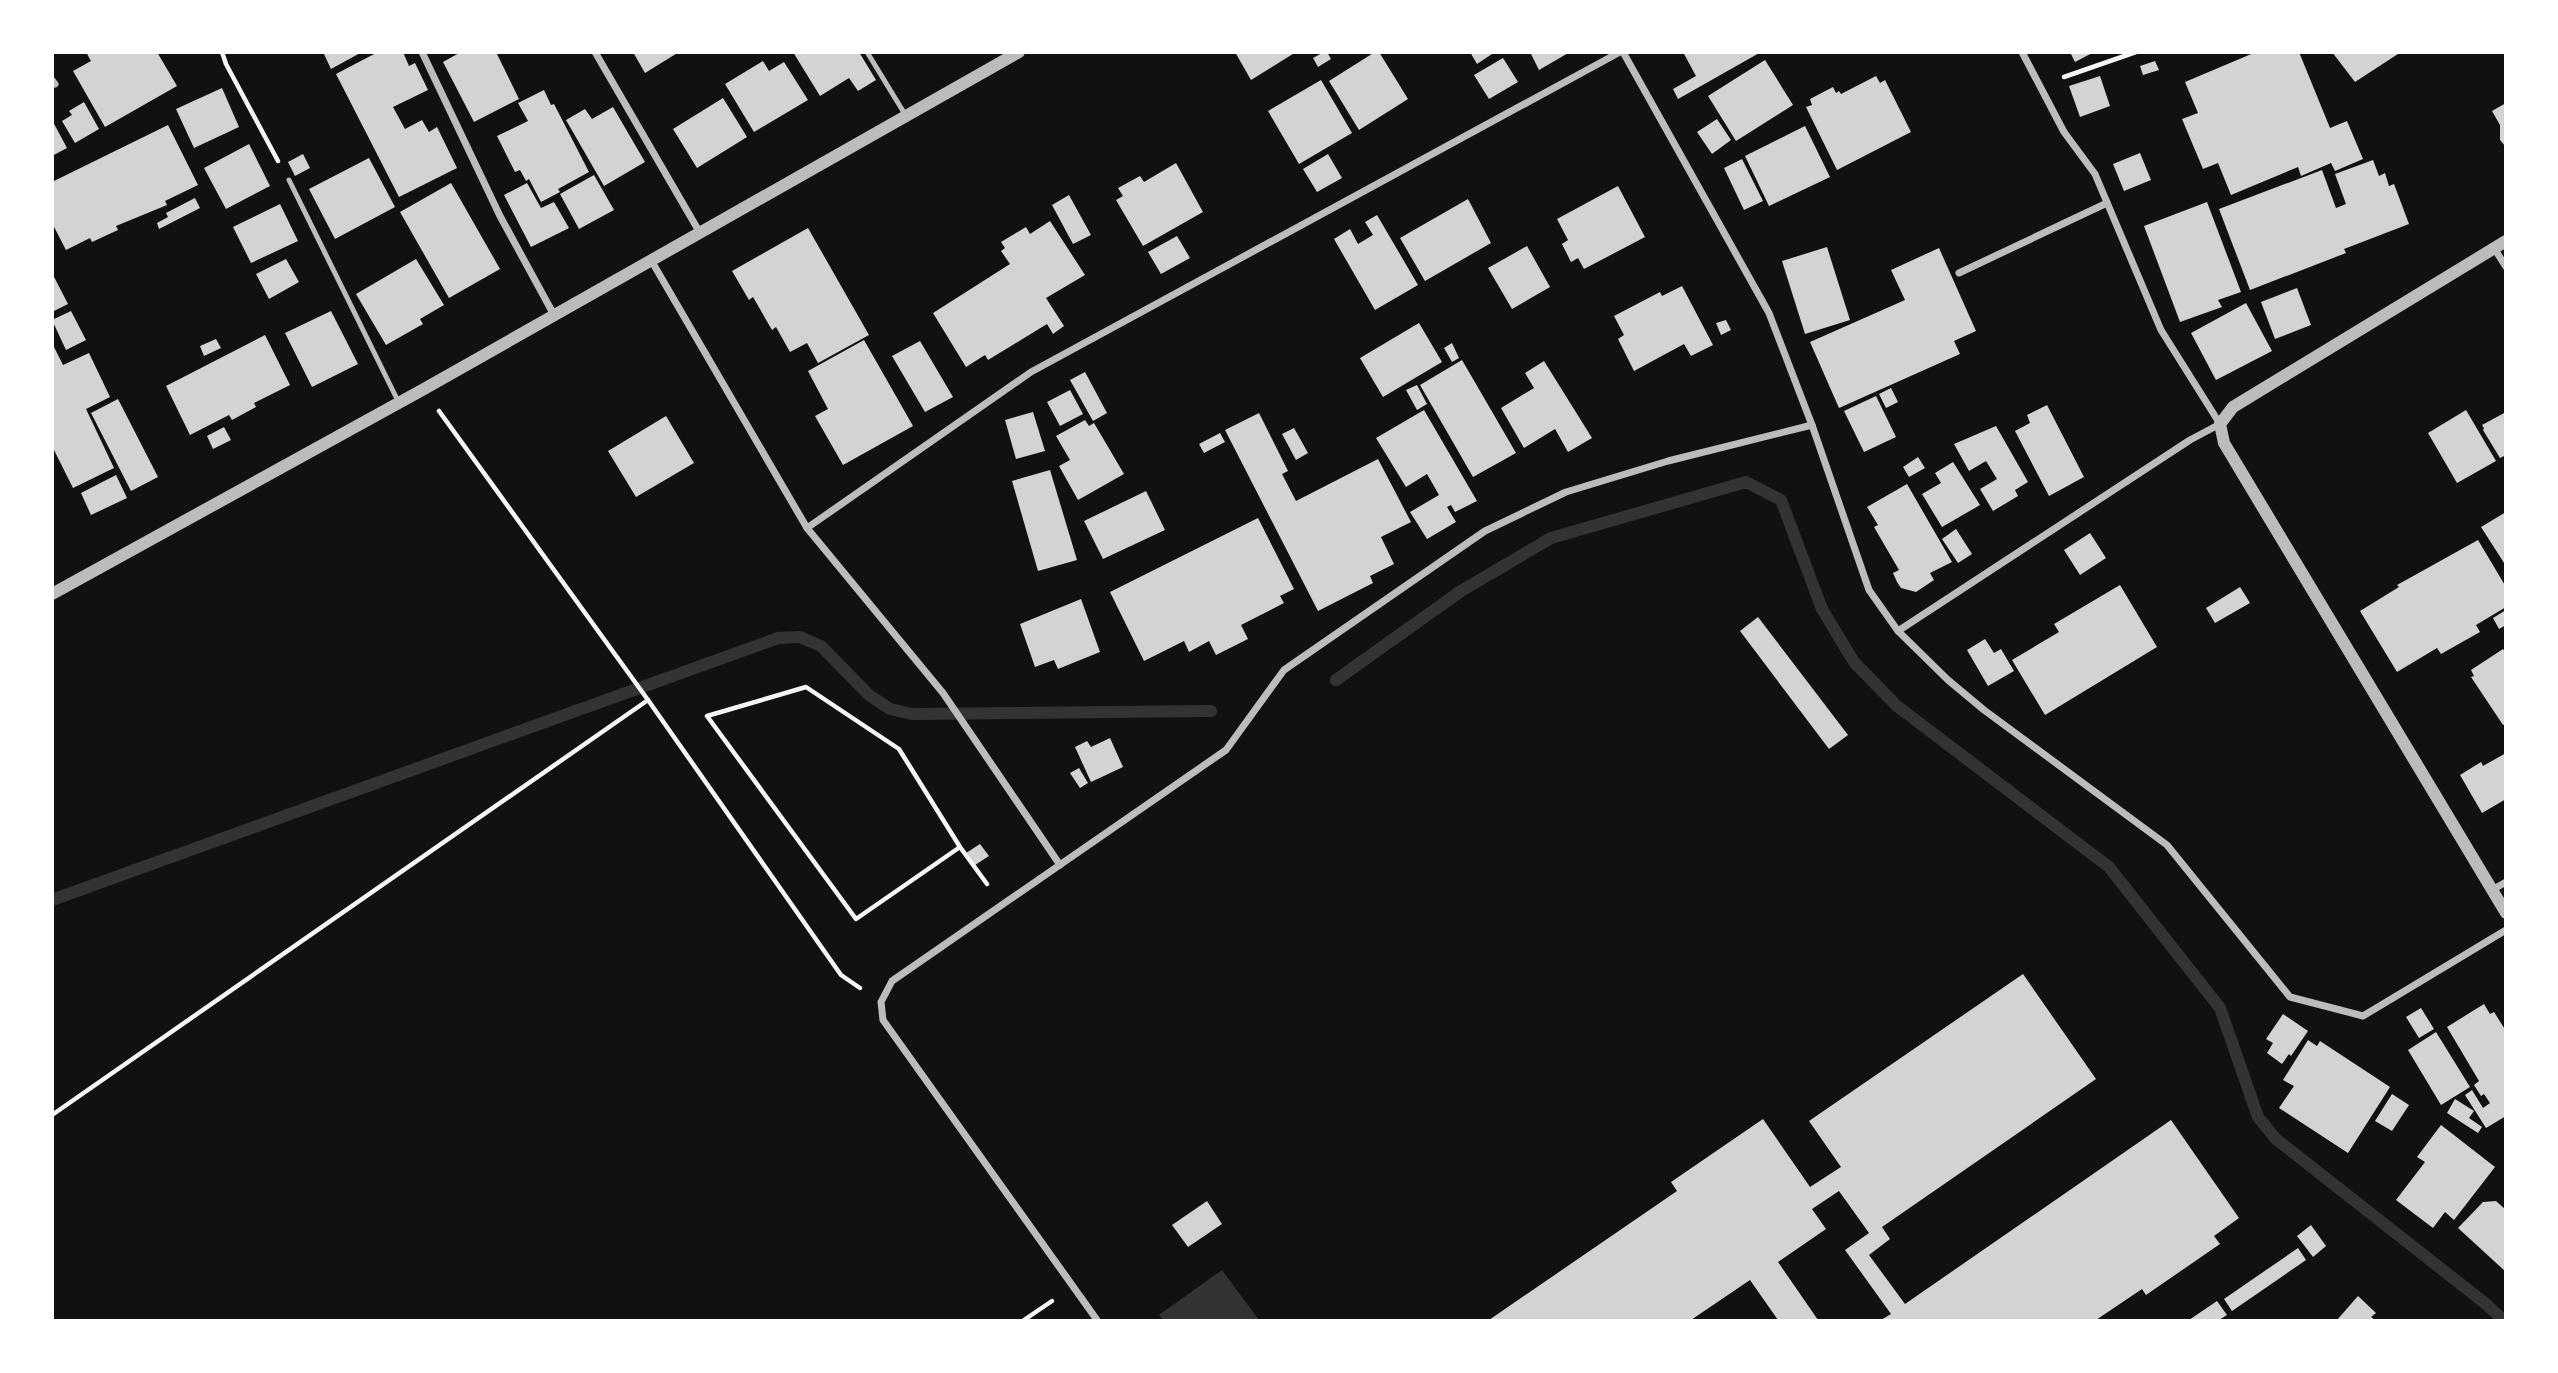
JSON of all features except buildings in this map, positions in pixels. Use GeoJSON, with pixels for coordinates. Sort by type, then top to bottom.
{"type":"FeatureCollection","features":[{"type":"Feature","properties":{"kind":"street"},"geometry":{"type":"LineString","coordinates":[[422,52],[500,216],[554,315]]}},
{"type":"Feature","properties":{"kind":"street"},"geometry":{"type":"LineString","coordinates":[[595,52],[700,233]]}},
{"type":"Feature","properties":{"kind":"street"},"geometry":{"type":"LineString","coordinates":[[52,594],[424,389],[1018,52]]}},
{"type":"Feature","properties":{"kind":"street"},"geometry":{"type":"LineString","coordinates":[[807,528],[1031,372],[1622,52],[1769,313],[1812,425],[1869,590],[1898,631],[1948,681],[2166,845],[2290,997],[2363,1016],[2505,930]]}},
{"type":"Feature","properties":{"kind":"street"},"geometry":{"type":"LineString","coordinates":[[2022,52],[2064,132],[2095,174],[2161,330],[2220,424],[2224,443],[2505,913]]}},
{"type":"Feature","properties":{"kind":"street"},"geometry":{"type":"LineString","coordinates":[[1959,273],[2107,203]]}},
{"type":"Feature","properties":{"kind":"street"},"geometry":{"type":"LineString","coordinates":[[1898,631],[2190,440],[2220,424],[2233,407],[2500,244],[2505,267]]}},
{"type":"Feature","properties":{"kind":"street"},"geometry":{"type":"LineString","coordinates":[[651,260],[807,528],[943,693],[1060,865]]}},
{"type":"Feature","properties":{"kind":"street"},"geometry":{"type":"LineString","coordinates":[[1097,1321],[883,1020],[881,1002],[891,981],[1226,750],[1284,670],[1485,531],[1566,492],[1668,461],[1812,425]]}},
{"type":"Feature","properties":{"kind":"street"},"geometry":{"type":"LineString","coordinates":[[2491,890],[2505,882]]}},
{"type":"Feature","properties":{"kind":"lane"},"geometry":{"type":"LineString","coordinates":[[867,52],[906,116]]}},
{"type":"Feature","properties":{"kind":"lane"},"geometry":{"type":"LineString","coordinates":[[289,180],[398,403]]}},
{"type":"Feature","properties":{"kind":"path"},"geometry":{"type":"LineString","coordinates":[[222,52],[289,180]]}},
{"type":"Feature","properties":{"kind":"path"},"geometry":{"type":"LineString","coordinates":[[2040,86],[2136,52]]}},
{"type":"Feature","properties":{"kind":"path"},"geometry":{"type":"LineString","coordinates":[[424,389],[648,699],[841,975],[881,1002]]}},
{"type":"Feature","properties":{"kind":"path"},"geometry":{"type":"LineString","coordinates":[[960,847],[856,919],[706,716],[806,687],[899,749],[960,847],[1002,904]]}},
{"type":"Feature","properties":{"kind":"path"},"geometry":{"type":"LineString","coordinates":[[52,1115],[648,699]]}},
{"type":"Feature","properties":{"kind":"path"},"geometry":{"type":"LineString","coordinates":[[1024,1321],[1074,1286]]}},
{"type":"Feature","properties":{"kind":"shaded area"},"geometry":{"type":"Polygon","coordinates":[[[1222,1270],[1259,1320],[1163,1320],[1159,1315],[1222,1270]]]}},
{"type":"Feature","properties":{"kind":"waterway"},"geometry":{"type":"LineString","coordinates":[[1336,680],[1461,591],[1551,538],[1746,482],[1781,500],[1822,609],[1854,662],[1897,706],[2109,867],[2220,1008],[2258,1117],[2276,1139],[2503,1320]]}},
{"type":"Feature","properties":{"kind":"waterway"},"geometry":{"type":"LineString","coordinates":[[52,900],[778,638],[800,637],[821,646],[869,695],[890,709],[912,714],[1211,711]]}}]}
